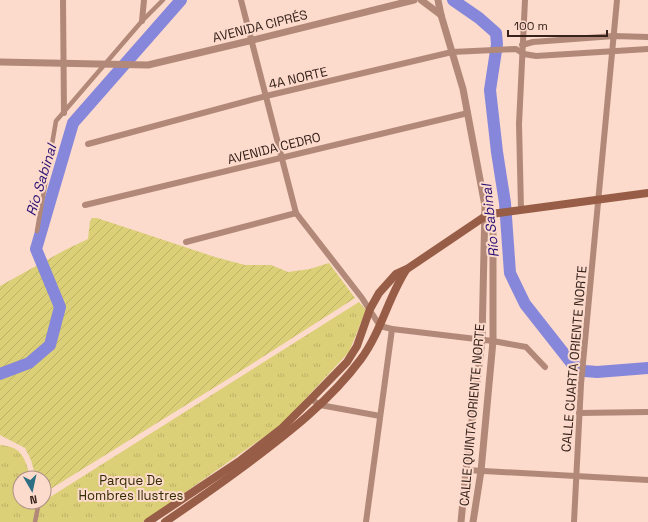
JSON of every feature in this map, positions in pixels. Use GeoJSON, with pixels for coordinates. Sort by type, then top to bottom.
{"type":"FeatureCollection","features":[{"type":"Feature","properties":{"kind":"main road"},"geometry":{"type":"LineString","coordinates":[[148,522],[241,460],[281,428],[311,399],[347,362],[357,346],[370,309],[379,293],[396,274],[407,269],[490,214],[648,192]]}},
{"type":"Feature","properties":{"kind":"main road"},"geometry":{"type":"LineString","coordinates":[[165,522],[205,495],[284,436],[320,405],[346,378],[362,358],[380,326],[398,283],[407,269]]}},
{"type":"Feature","properties":{"kind":"street"},"geometry":{"type":"LineString","coordinates":[[63,0],[64,113]]}},
{"type":"Feature","properties":{"kind":"street"},"geometry":{"type":"LineString","coordinates":[[142,21],[144,0]]}},
{"type":"Feature","properties":{"kind":"street"},"geometry":{"type":"LineString","coordinates":[[37,231],[56,121],[107,64],[142,21],[163,0]]}},
{"type":"Feature","properties":{"kind":"street"},"geometry":{"type":"LineString","coordinates":[[241,0],[253,40],[296,213],[370,309],[380,326],[392,329],[482,340],[494,340],[526,347],[545,367]]}},
{"type":"Feature","properties":{"kind":"street","name":"AVENIDA CIPRÉS"},"geometry":{"type":"LineString","coordinates":[[0,62],[145,65],[414,0]]}},
{"type":"Feature","properties":{"kind":"street"},"geometry":{"type":"LineString","coordinates":[[421,0],[441,15]]}},
{"type":"Feature","properties":{"kind":"street"},"geometry":{"type":"LineString","coordinates":[[519,209],[519,124],[524,54],[525,0]]}},
{"type":"Feature","properties":{"kind":"street","name":"CALLE CUARTA ORIENTE NORTE"},"geometry":{"type":"LineString","coordinates":[[574,522],[581,384],[617,0]]}},
{"type":"Feature","properties":{"kind":"street"},"geometry":{"type":"LineString","coordinates":[[439,3],[441,15],[463,88],[485,206],[490,214]]}},
{"type":"Feature","properties":{"kind":"street"},"geometry":{"type":"LineString","coordinates":[[648,36],[614,36],[524,43],[516,49],[524,54],[536,56],[648,49]]}},
{"type":"Feature","properties":{"kind":"street","name":"4A NORTE"},"geometry":{"type":"LineString","coordinates":[[88,144],[266,96],[452,52],[516,49]]}},
{"type":"Feature","properties":{"kind":"street","name":"AVENIDA CEDRO"},"geometry":{"type":"LineString","coordinates":[[85,205],[468,113]]}},
{"type":"Feature","properties":{"kind":"street"},"geometry":{"type":"LineString","coordinates":[[186,242],[296,213]]}},
{"type":"Feature","properties":{"kind":"street","name":"CALLE QUINTA ORIENTE NORTE"},"geometry":{"type":"LineString","coordinates":[[461,522],[482,340],[490,214]]}},
{"type":"Feature","properties":{"kind":"street","name":"CALLE QUINTA ORIENTE NORTE"},"geometry":{"type":"LineString","coordinates":[[473,522],[481,471],[494,340],[493,232],[490,214]]}},
{"type":"Feature","properties":{"kind":"street"},"geometry":{"type":"LineString","coordinates":[[366,522],[392,329]]}},
{"type":"Feature","properties":{"kind":"street"},"geometry":{"type":"LineString","coordinates":[[311,399],[320,405],[380,416]]}},
{"type":"Feature","properties":{"kind":"street"},"geometry":{"type":"LineString","coordinates":[[579,414],[648,412]]}},
{"type":"Feature","properties":{"kind":"street"},"geometry":{"type":"LineString","coordinates":[[466,470],[648,480]]}},
{"type":"Feature","properties":{"kind":"street"},"geometry":{"type":"LineString","coordinates":[[36,522],[38,510]]}},
{"type":"Feature","properties":{"kind":"green space"},"geometry":{"type":"Polygon","coordinates":[[[92,218],[97,218],[215,257],[245,265],[271,265],[288,272],[310,269],[329,263],[355,298],[52,488],[52,470],[34,470],[25,448],[0,435],[0,286],[88,239],[90,221],[92,218]]]}},
{"type":"Feature","properties":{"kind":"green space","name":"Parque De Hombres Ilustres"},"geometry":{"type":"Polygon","coordinates":[[[359,302],[366,310],[349,352],[281,425],[143,522],[0,522],[0,445],[8,446],[19,451],[28,470],[12,470],[12,510],[52,510],[52,496],[359,302]]]}},
{"type":"Feature","properties":{"kind":"waterway","name":"Río Sabinal"},"geometry":{"type":"LineString","coordinates":[[0,374],[29,363],[50,345],[60,307],[36,249],[73,123],[181,0]]}},
{"type":"Feature","properties":{"kind":"waterway","name":"Río Sabinal"},"geometry":{"type":"LineString","coordinates":[[453,0],[479,18],[496,33],[497,44],[490,90],[497,152],[505,203],[510,273],[525,304],[573,365],[585,371],[597,372],[648,368]]}}]}
